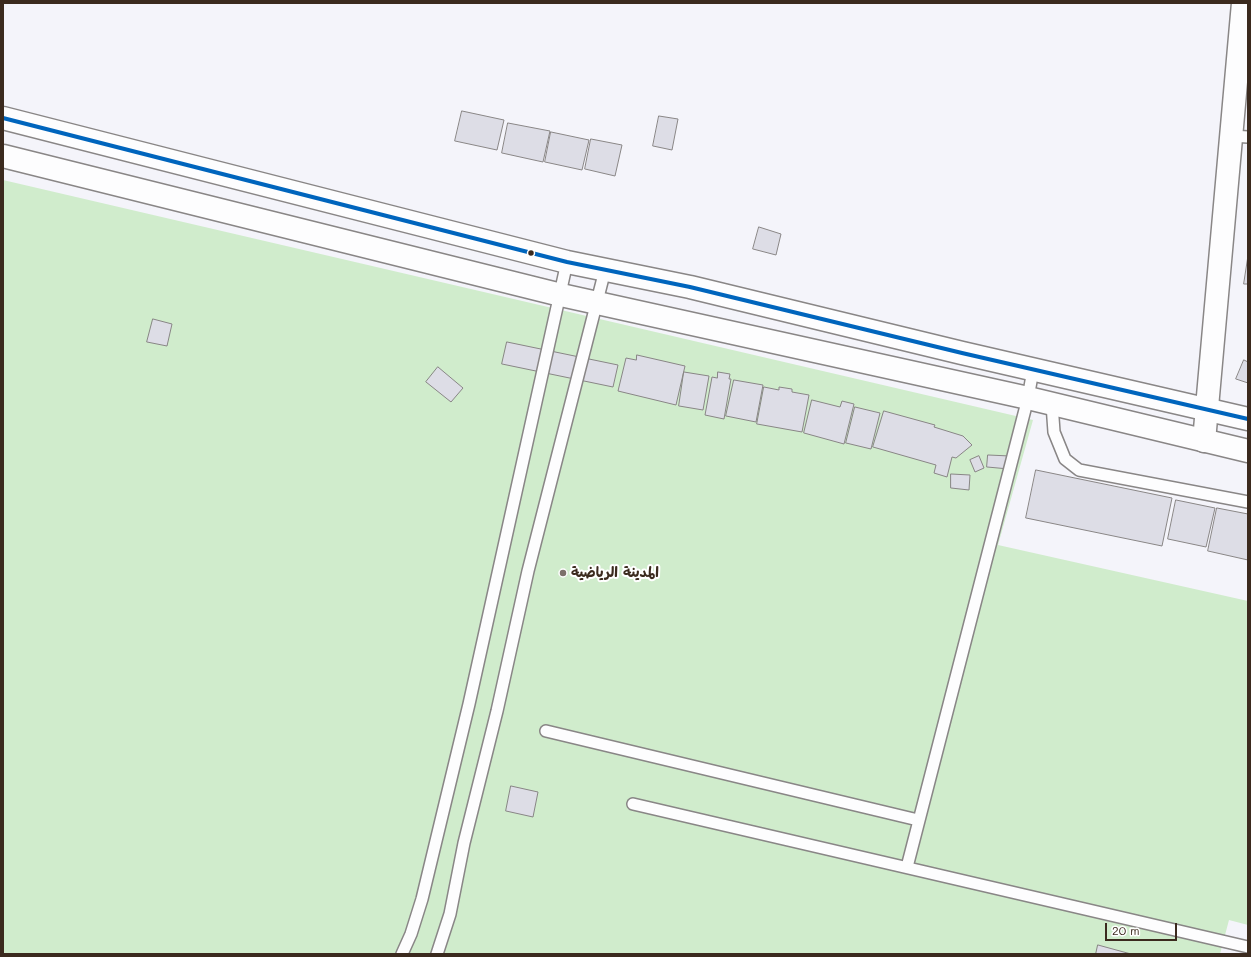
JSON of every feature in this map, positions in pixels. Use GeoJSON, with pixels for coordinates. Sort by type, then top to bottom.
{"type":"FeatureCollection","features":[{"type":"Feature","properties":{"kind":"main road"},"geometry":{"type":"LineString","coordinates":[[1204,441],[1240,136],[1243,3]]}},
{"type":"Feature","properties":{"kind":"main road"},"geometry":{"type":"LineString","coordinates":[[3,118],[567,262],[690,287],[1033,370],[1248,420]]}},
{"type":"Feature","properties":{"kind":"main road"},"geometry":{"type":"LineString","coordinates":[[3,156],[561,295],[1028,398],[1248,451]]}},
{"type":"Feature","properties":{"kind":"lane"},"geometry":{"type":"LineString","coordinates":[[402,954],[411,934],[422,899],[469,704],[561,295],[567,262]]}},
{"type":"Feature","properties":{"kind":"lane"},"geometry":{"type":"LineString","coordinates":[[437,954],[450,914],[464,843],[497,710],[528,571],[605,270]]}},
{"type":"Feature","properties":{"kind":"lane"},"geometry":{"type":"LineString","coordinates":[[907,867],[1028,398],[1033,370]]}},
{"type":"Feature","properties":{"kind":"lane"},"geometry":{"type":"LineString","coordinates":[[1052,404],[1054,432],[1065,459],[1079,470],[1248,502]]}},
{"type":"Feature","properties":{"kind":"lane"},"geometry":{"type":"LineString","coordinates":[[546,731],[918,820]]}},
{"type":"Feature","properties":{"kind":"lane"},"geometry":{"type":"LineString","coordinates":[[633,804],[1248,947]]}},
{"type":"Feature","properties":{"kind":"green space","name":"المدينة الرياضية"},"geometry":{"type":"Polygon","coordinates":[[[3,180],[1033,420],[998,545],[1248,601],[1248,925],[1229,920],[1220,954],[3,954],[3,180]]]}},
{"type":"Feature","properties":{"kind":"building"},"geometry":{"type":"Polygon","coordinates":[[[462,111],[504,120],[497,150],[455,141],[462,111]]]}},
{"type":"Feature","properties":{"kind":"building"},"geometry":{"type":"Polygon","coordinates":[[[659,116],[678,119],[672,150],[653,146],[659,116]]]}},
{"type":"Feature","properties":{"kind":"building"},"geometry":{"type":"Polygon","coordinates":[[[508,123],[550,131],[543,162],[502,153],[508,123]]]}},
{"type":"Feature","properties":{"kind":"building"},"geometry":{"type":"Polygon","coordinates":[[[551,132],[589,140],[582,170],[545,162],[551,132]]]}},
{"type":"Feature","properties":{"kind":"building"},"geometry":{"type":"Polygon","coordinates":[[[591,139],[622,145],[615,176],[585,169],[591,139]]]}},
{"type":"Feature","properties":{"kind":"building"},"geometry":{"type":"Polygon","coordinates":[[[759,227],[781,234],[776,255],[753,249],[759,227]]]}},
{"type":"Feature","properties":{"kind":"building"},"geometry":{"type":"Polygon","coordinates":[[[1248,256],[1248,284],[1244,284],[1248,256]]]}},
{"type":"Feature","properties":{"kind":"building"},"geometry":{"type":"Polygon","coordinates":[[[153,319],[172,324],[167,346],[147,342],[153,319]]]}},
{"type":"Feature","properties":{"kind":"building"},"geometry":{"type":"Polygon","coordinates":[[[507,342],[618,365],[613,387],[502,364],[507,342]]]}},
{"type":"Feature","properties":{"kind":"building"},"geometry":{"type":"Polygon","coordinates":[[[637,355],[685,366],[676,405],[618,391],[626,358],[636,360],[637,355]]]}},
{"type":"Feature","properties":{"kind":"building"},"geometry":{"type":"Polygon","coordinates":[[[1244,360],[1248,362],[1248,383],[1236,379],[1244,360]]]}},
{"type":"Feature","properties":{"kind":"building"},"geometry":{"type":"Polygon","coordinates":[[[438,367],[463,388],[451,402],[426,382],[438,367]]]}},
{"type":"Feature","properties":{"kind":"building"},"geometry":{"type":"Polygon","coordinates":[[[684,372],[709,376],[703,410],[679,406],[684,372]]]}},
{"type":"Feature","properties":{"kind":"building"},"geometry":{"type":"Polygon","coordinates":[[[718,372],[730,374],[729,379],[731,379],[724,419],[705,415],[712,377],[717,378],[718,372]]]}},
{"type":"Feature","properties":{"kind":"building"},"geometry":{"type":"Polygon","coordinates":[[[734,380],[763,385],[756,422],[726,416],[734,380]]]}},
{"type":"Feature","properties":{"kind":"building"},"geometry":{"type":"Polygon","coordinates":[[[764,387],[779,390],[779,387],[792,389],[792,392],[809,395],[802,432],[757,424],[764,387]]]}},
{"type":"Feature","properties":{"kind":"building"},"geometry":{"type":"Polygon","coordinates":[[[812,400],[840,407],[842,401],[854,404],[844,444],[804,433],[812,400]]]}},
{"type":"Feature","properties":{"kind":"building"},"geometry":{"type":"Polygon","coordinates":[[[855,407],[880,413],[871,449],[846,443],[855,407]]]}},
{"type":"Feature","properties":{"kind":"building"},"geometry":{"type":"Polygon","coordinates":[[[884,411],[935,425],[934,427],[963,436],[972,445],[956,458],[952,457],[947,477],[934,473],[936,465],[873,447],[884,411]]]}},
{"type":"Feature","properties":{"kind":"building"},"geometry":{"type":"Polygon","coordinates":[[[988,455],[1010,456],[1009,469],[987,467],[988,455]]]}},
{"type":"Feature","properties":{"kind":"building"},"geometry":{"type":"Polygon","coordinates":[[[979,456],[984,468],[975,472],[970,460],[979,456]]]}},
{"type":"Feature","properties":{"kind":"building"},"geometry":{"type":"Polygon","coordinates":[[[1036,470],[1172,498],[1162,546],[1026,518],[1036,470]]]}},
{"type":"Feature","properties":{"kind":"building"},"geometry":{"type":"Polygon","coordinates":[[[951,474],[970,475],[969,490],[951,488],[951,474]]]}},
{"type":"Feature","properties":{"kind":"building"},"geometry":{"type":"Polygon","coordinates":[[[1176,500],[1215,508],[1206,547],[1168,539],[1176,500]]]}},
{"type":"Feature","properties":{"kind":"building"},"geometry":{"type":"Polygon","coordinates":[[[1217,508],[1248,514],[1248,560],[1208,551],[1217,508]]]}},
{"type":"Feature","properties":{"kind":"building"},"geometry":{"type":"Polygon","coordinates":[[[511,786],[538,792],[533,817],[506,811],[511,786]]]}},
{"type":"Feature","properties":{"kind":"building"},"geometry":{"type":"Polygon","coordinates":[[[1098,945],[1131,954],[1096,954],[1098,945]]]}},
{"type":"Feature","properties":{"kind":"transit line"},"geometry":{"type":"LineString","coordinates":[[3,118],[567,262],[690,287],[962,353],[1248,419]]}},
{"type":"Feature","properties":{"kind":"place","name":"المدينة الرياضية"},"geometry":{"type":"Point","coordinates":[563,573]}}]}
